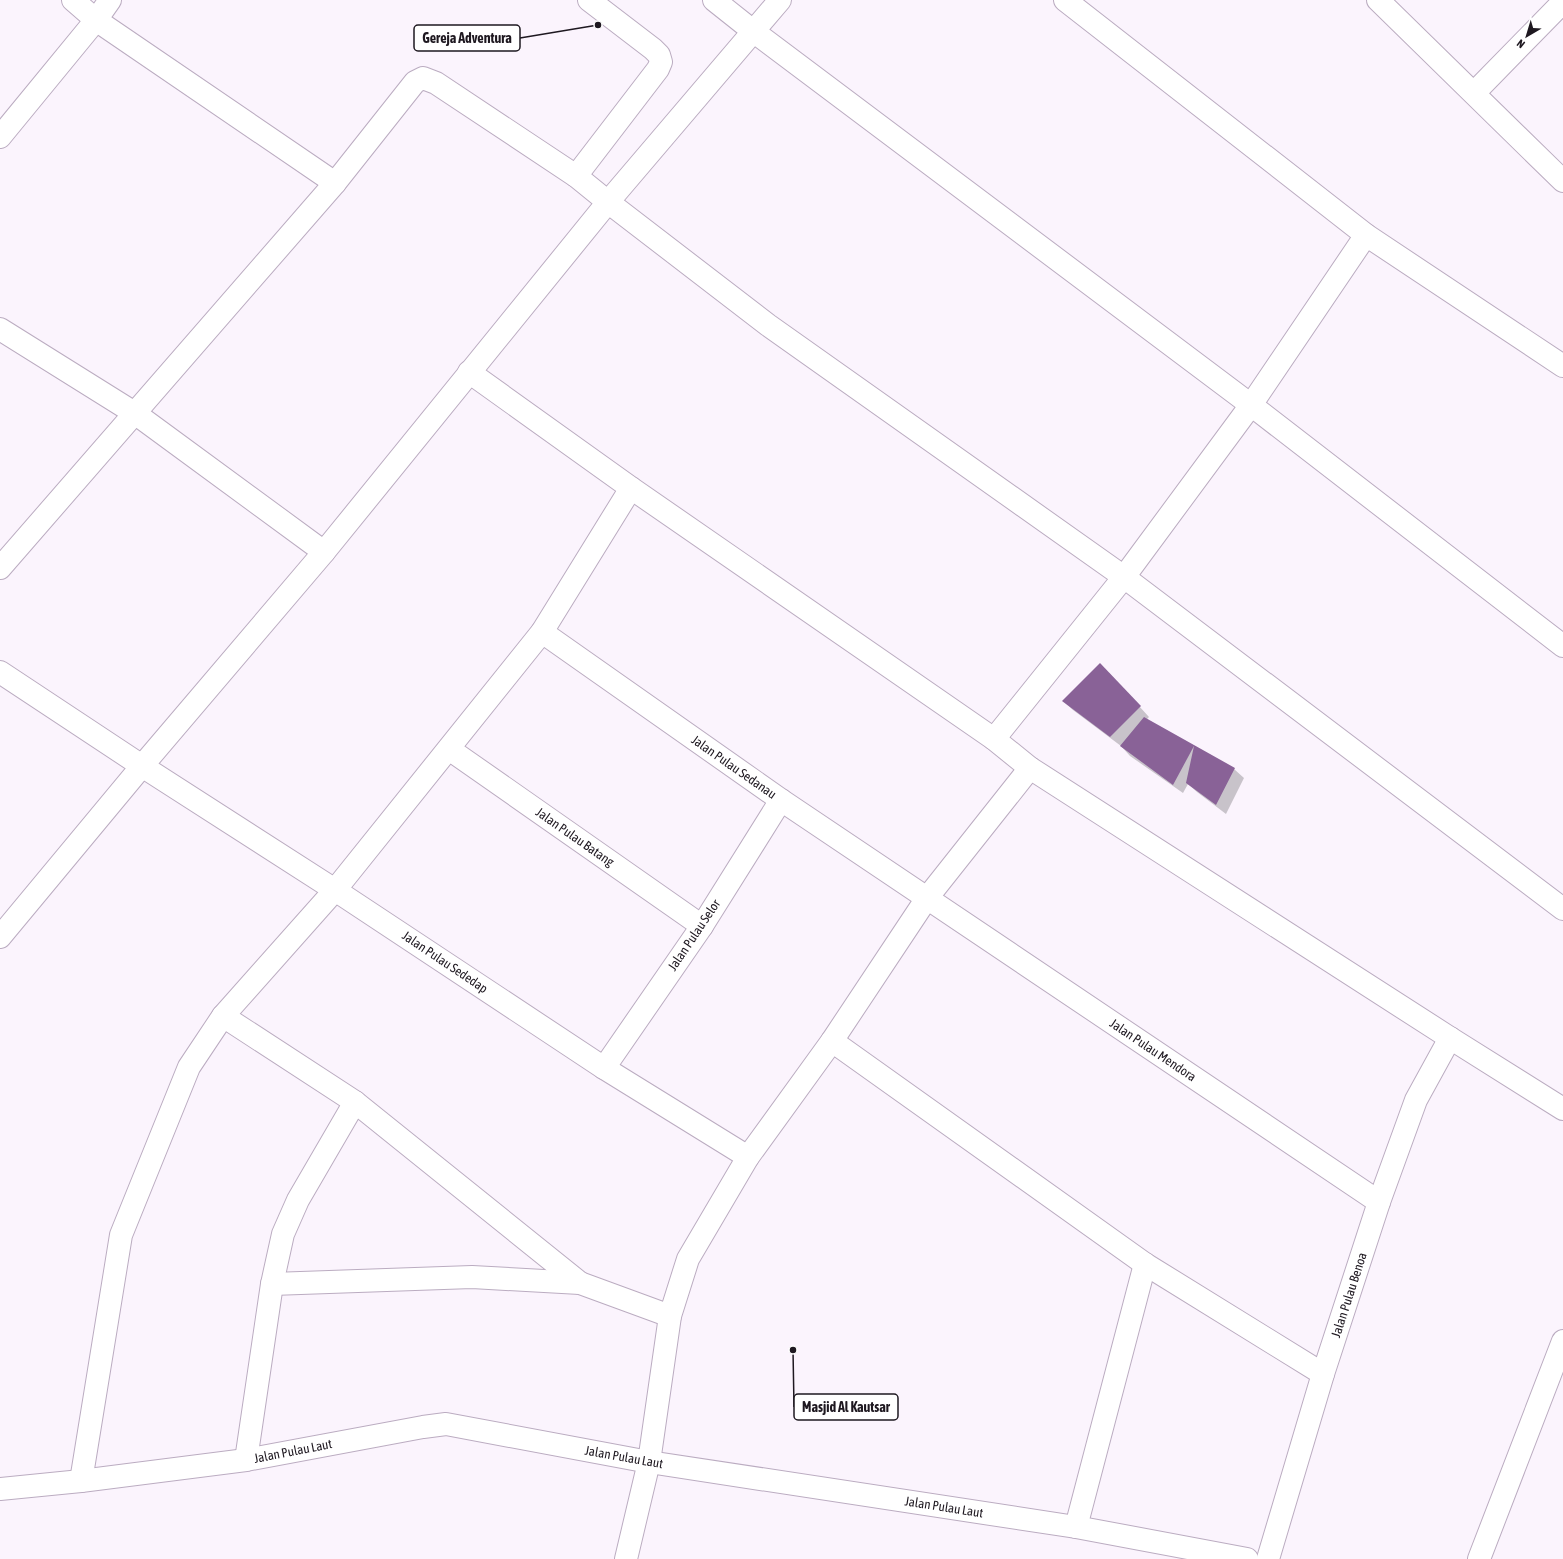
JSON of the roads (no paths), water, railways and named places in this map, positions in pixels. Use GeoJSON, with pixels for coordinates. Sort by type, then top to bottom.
{"type":"FeatureCollection","features":[{"type":"Feature","properties":{"kind":"street"},"geometry":{"type":"LineString","coordinates":[[73,0],[96,20],[335,184]]}},
{"type":"Feature","properties":{"kind":"street"},"geometry":{"type":"LineString","coordinates":[[0,137],[96,20],[110,0]]}},
{"type":"Feature","properties":{"kind":"street"},"geometry":{"type":"LineString","coordinates":[[576,176],[658,69],[661,62],[659,55],[653,49],[589,0]]}},
{"type":"Feature","properties":{"kind":"street"},"geometry":{"type":"LineString","coordinates":[[714,0],[753,31],[1251,405],[1563,646]]}},
{"type":"Feature","properties":{"kind":"street"},"geometry":{"type":"LineString","coordinates":[[0,937],[142,766],[324,552],[608,202],[780,0]]}},
{"type":"Feature","properties":{"kind":"street"},"geometry":{"type":"LineString","coordinates":[[1378,0],[1563,181]]}},
{"type":"Feature","properties":{"kind":"street"},"geometry":{"type":"LineString","coordinates":[[1068,1],[1366,236],[1561,361]]}},
{"type":"Feature","properties":{"kind":"street"},"geometry":{"type":"LineString","coordinates":[[1474,93],[1563,2]]}},
{"type":"Feature","properties":{"kind":"street"},"geometry":{"type":"LineString","coordinates":[[0,568],[136,414],[335,184],[415,82],[423,78],[436,83],[576,176],[768,325],[1124,576],[1563,909]]}},
{"type":"Feature","properties":{"kind":"street"},"geometry":{"type":"LineString","coordinates":[[994,739],[1124,576],[1251,405],[1366,236]]}},
{"type":"Feature","properties":{"kind":"street"},"geometry":{"type":"LineString","coordinates":[[2,334],[136,414],[324,552]]}},
{"type":"Feature","properties":{"kind":"street"},"geometry":{"type":"LineString","coordinates":[[469,372],[631,488],[994,739],[1030,768],[1563,1109]]}},
{"type":"Feature","properties":{"kind":"street"},"geometry":{"type":"LineString","coordinates":[[81,1481],[121,1235],[189,1067],[223,1016],[335,890],[542,632],[631,488]]}},
{"type":"Feature","properties":{"kind":"street","name":"Jalan Pulau Sedanau"},"geometry":{"type":"LineString","coordinates":[[542,632],[780,800],[927,898]]}},
{"type":"Feature","properties":{"kind":"street","name":"Jalan Pulau Sededap"},"geometry":{"type":"LineString","coordinates":[[0,672],[142,766],[335,890],[604,1068],[748,1157]]}},
{"type":"Feature","properties":{"kind":"street","name":"Jalan Pulau Batang"},"geometry":{"type":"LineString","coordinates":[[449,749],[702,926]]}},
{"type":"Feature","properties":{"kind":"street"},"geometry":{"type":"LineString","coordinates":[[626,1559],[649,1462],[670,1316],[688,1260],[748,1157],[832,1041],[927,898],[1030,768]]}},
{"type":"Feature","properties":{"kind":"street","name":"Jalan Pulau Selor"},"geometry":{"type":"LineString","coordinates":[[604,1068],[702,926],[780,800]]}},
{"type":"Feature","properties":{"kind":"street","name":"Jalan Pulau Mendora"},"geometry":{"type":"LineString","coordinates":[[927,898],[1379,1202]]}},
{"type":"Feature","properties":{"kind":"street"},"geometry":{"type":"LineString","coordinates":[[223,1016],[355,1102],[580,1284]]}},
{"type":"Feature","properties":{"kind":"street","name":"Jalan Pulau Benoa"},"geometry":{"type":"LineString","coordinates":[[1268,1559],[1323,1374],[1379,1202],[1416,1100],[1450,1038]]}},
{"type":"Feature","properties":{"kind":"street"},"geometry":{"type":"LineString","coordinates":[[832,1041],[1144,1264],[1323,1374]]}},
{"type":"Feature","properties":{"kind":"street"},"geometry":{"type":"LineString","coordinates":[[246,1460],[272,1284],[283,1234],[298,1200],[355,1102]]}},
{"type":"Feature","properties":{"kind":"street"},"geometry":{"type":"LineString","coordinates":[[1076,1528],[1144,1264]]}},
{"type":"Feature","properties":{"kind":"street"},"geometry":{"type":"LineString","coordinates":[[272,1284],[472,1276],[580,1284],[670,1316]]}},
{"type":"Feature","properties":{"kind":"street"},"geometry":{"type":"LineString","coordinates":[[1479,1559],[1563,1341]]}},
{"type":"Feature","properties":{"kind":"street","name":"Jalan Pulau Laut"},"geometry":{"type":"LineString","coordinates":[[0,1489],[81,1481],[246,1460],[446,1424],[649,1462],[1076,1528],[1247,1559]]}},
{"type":"Feature","properties":{"kind":"place","name":"Gereja Adventura"},"geometry":{"type":"Point","coordinates":[598,25]}},
{"type":"Feature","properties":{"kind":"place","name":"Masjid Al Kautsar"},"geometry":{"type":"Point","coordinates":[793,1350]}}]}
